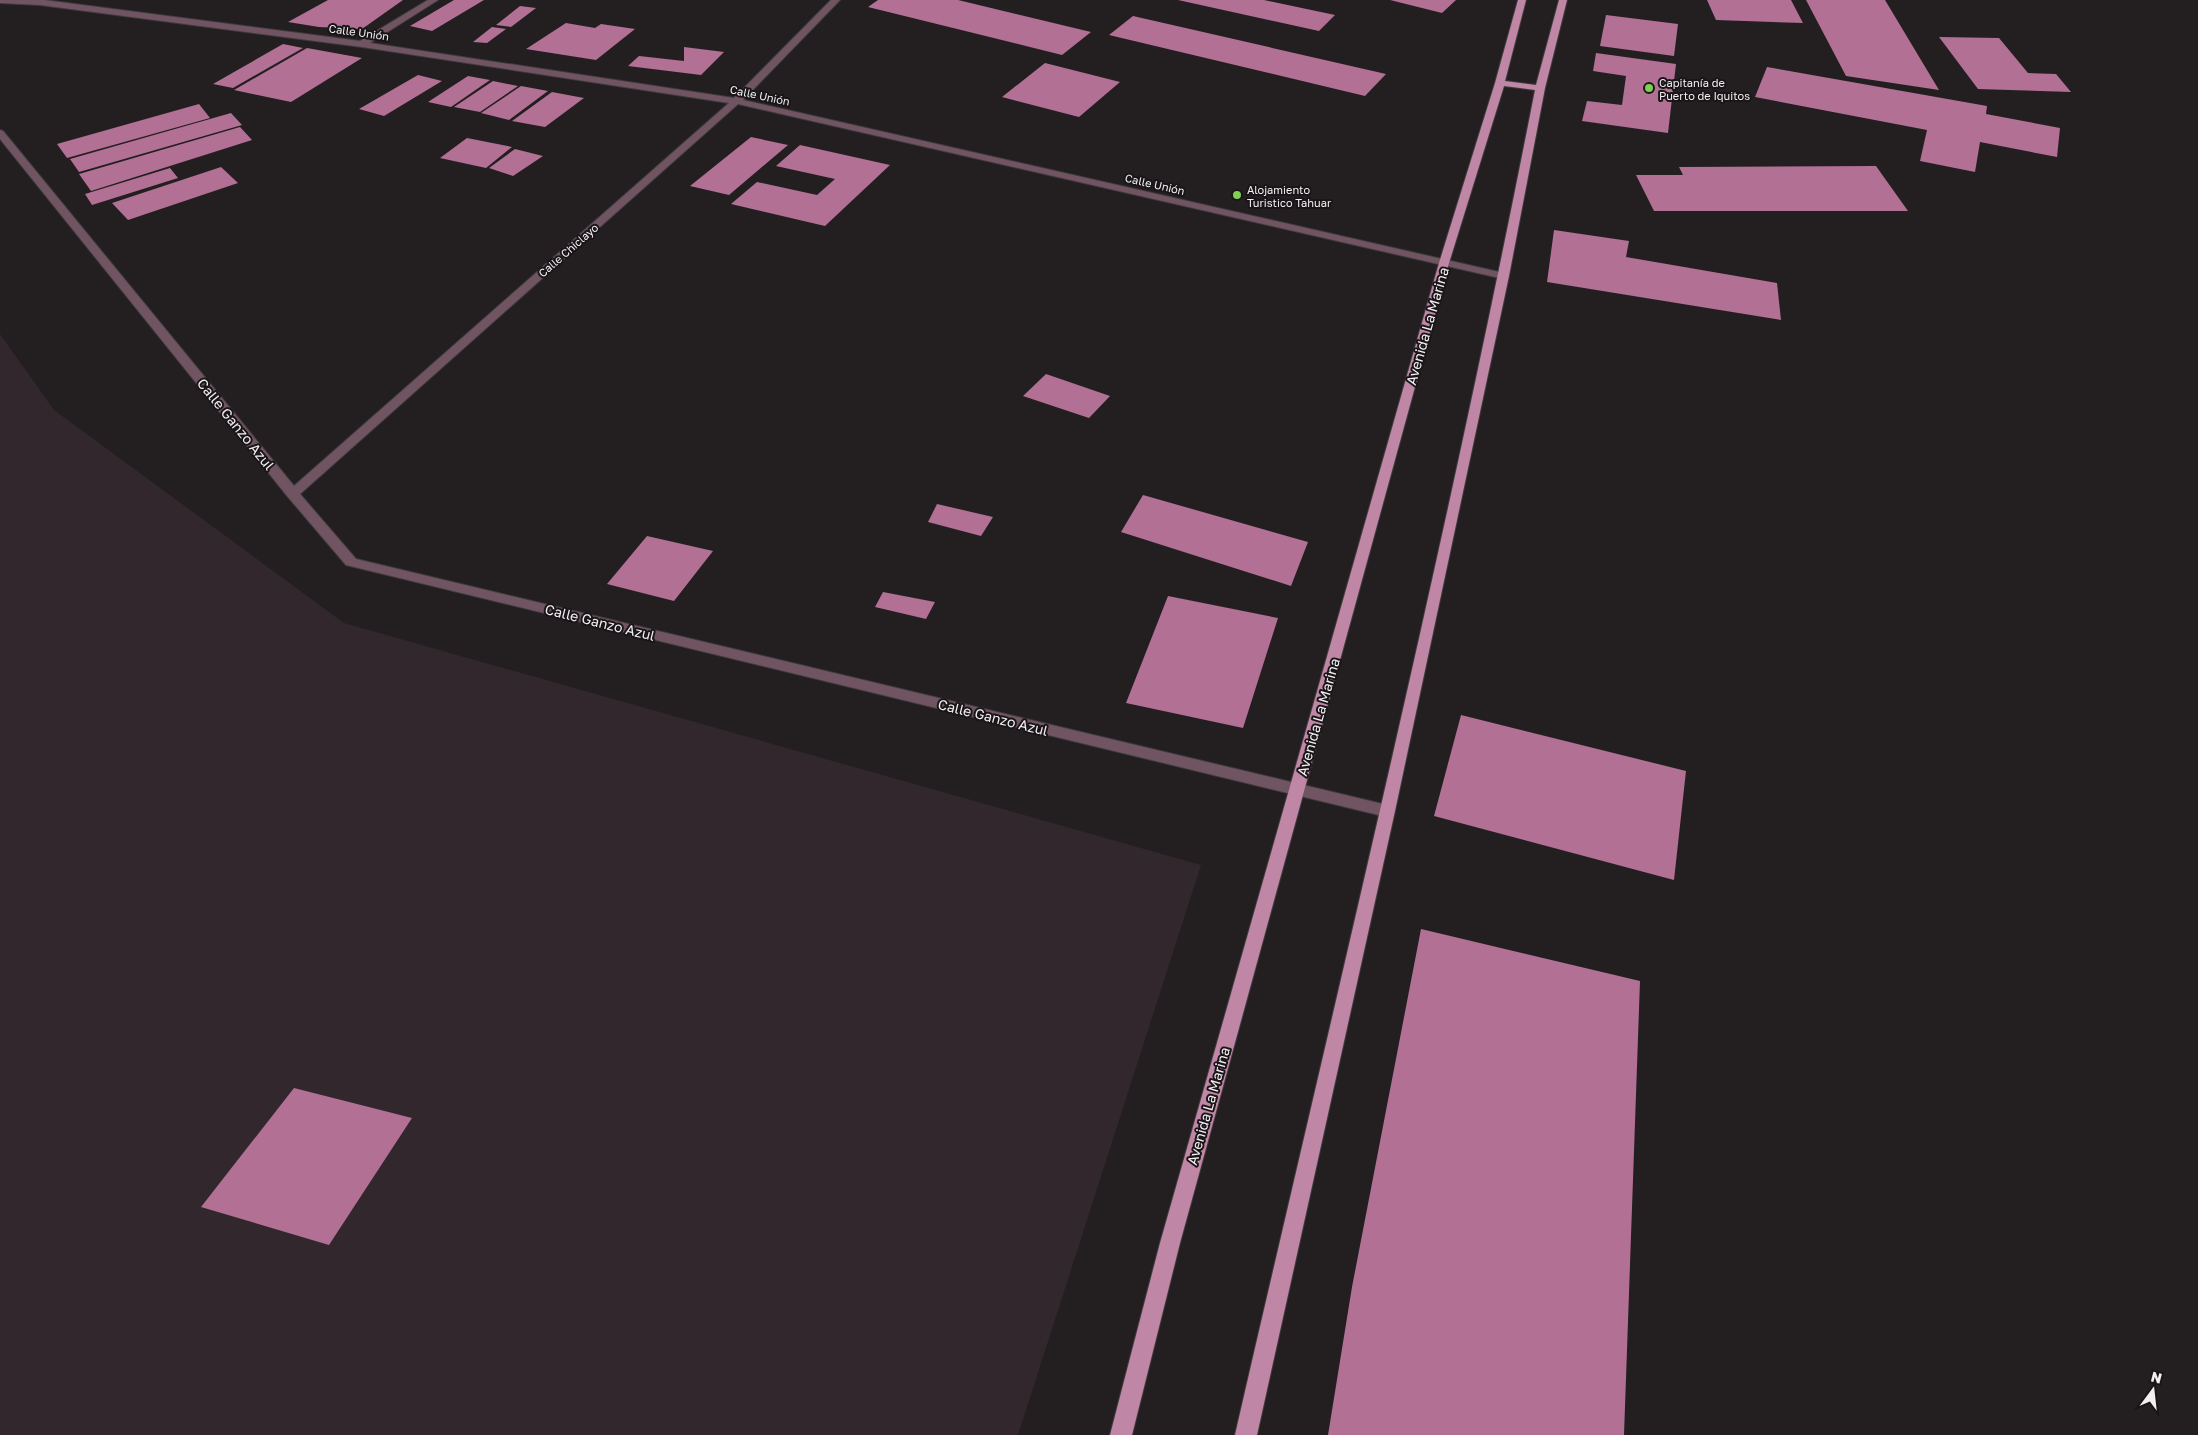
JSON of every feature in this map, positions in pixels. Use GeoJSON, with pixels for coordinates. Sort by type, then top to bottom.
{"type":"FeatureCollection","features":[{"type":"Feature","properties":{"kind":"main road","name":"Avenida La Marina"},"geometry":{"type":"LineString","coordinates":[[1121,1435],[1170,1243],[1444,263],[1500,83],[1522,0]]}},
{"type":"Feature","properties":{"kind":"main road"},"geometry":{"type":"LineString","coordinates":[[1246,1435],[1387,811],[1504,276],[1540,88],[1563,0]]}},
{"type":"Feature","properties":{"kind":"main road"},"geometry":{"type":"LineString","coordinates":[[1500,83],[1540,88]]}},
{"type":"Feature","properties":{"kind":"street","name":"Calle Unión"},"geometry":{"type":"LineString","coordinates":[[0,0],[42,1],[362,44],[736,102],[1504,276]]}},
{"type":"Feature","properties":{"kind":"street"},"geometry":{"type":"LineString","coordinates":[[362,44],[434,0]]}},
{"type":"Feature","properties":{"kind":"street","name":"Calle Chiclayo"},"geometry":{"type":"LineString","coordinates":[[293,494],[736,102],[836,0]]}},
{"type":"Feature","properties":{"kind":"street","name":"Calle Ganzo Azul"},"geometry":{"type":"LineString","coordinates":[[0,133],[293,494],[351,562],[1387,811]]}},
{"type":"Feature","properties":{"kind":"shaded area"},"geometry":{"type":"Polygon","coordinates":[[[0,334],[54,410],[344,623],[1201,865],[1018,1435],[0,1435],[0,334]]]}},
{"type":"Feature","properties":{"kind":"building"},"geometry":{"type":"Polygon","coordinates":[[[328,0],[403,0],[362,29],[319,27],[288,22],[328,0]]]}},
{"type":"Feature","properties":{"kind":"building"},"geometry":{"type":"Polygon","coordinates":[[[454,0],[484,0],[432,31],[410,26],[454,0]]]}},
{"type":"Feature","properties":{"kind":"building"},"geometry":{"type":"Polygon","coordinates":[[[878,0],[958,0],[1091,32],[1062,55],[868,7],[878,0]]]}},
{"type":"Feature","properties":{"kind":"building"},"geometry":{"type":"Polygon","coordinates":[[[1178,0],[1264,0],[1335,15],[1319,31],[1178,0]]]}},
{"type":"Feature","properties":{"kind":"building"},"geometry":{"type":"Polygon","coordinates":[[[1390,0],[1456,0],[1442,13],[1390,0]]]}},
{"type":"Feature","properties":{"kind":"building"},"geometry":{"type":"Polygon","coordinates":[[[1707,0],[1791,0],[1803,23],[1716,20],[1707,0]]]}},
{"type":"Feature","properties":{"kind":"building"},"geometry":{"type":"Polygon","coordinates":[[[1806,0],[1885,0],[1939,90],[1846,76],[1806,0]]]}},
{"type":"Feature","properties":{"kind":"building"},"geometry":{"type":"Polygon","coordinates":[[[520,6],[536,8],[511,27],[496,25],[520,6]]]}},
{"type":"Feature","properties":{"kind":"building"},"geometry":{"type":"Polygon","coordinates":[[[1606,15],[1678,24],[1674,56],[1600,46],[1606,15]]]}},
{"type":"Feature","properties":{"kind":"building"},"geometry":{"type":"Polygon","coordinates":[[[1133,16],[1386,74],[1365,96],[1109,35],[1133,16]]]}},
{"type":"Feature","properties":{"kind":"building"},"geometry":{"type":"Polygon","coordinates":[[[566,23],[595,28],[601,24],[635,29],[596,60],[526,49],[566,23]]]}},
{"type":"Feature","properties":{"kind":"building"},"geometry":{"type":"Polygon","coordinates":[[[492,27],[506,29],[487,43],[473,42],[492,27]]]}},
{"type":"Feature","properties":{"kind":"building"},"geometry":{"type":"Polygon","coordinates":[[[1939,37],[1999,38],[2028,73],[2056,74],[2071,92],[1978,89],[1939,37]]]}},
{"type":"Feature","properties":{"kind":"building"},"geometry":{"type":"Polygon","coordinates":[[[283,44],[303,48],[233,88],[213,84],[283,44]]]}},
{"type":"Feature","properties":{"kind":"building"},"geometry":{"type":"Polygon","coordinates":[[[684,47],[724,52],[701,75],[628,66],[639,56],[684,61],[684,47]]]}},
{"type":"Feature","properties":{"kind":"building"},"geometry":{"type":"Polygon","coordinates":[[[307,48],[362,58],[291,102],[234,90],[307,48]]]}},
{"type":"Feature","properties":{"kind":"building","name":"Capitanía de Puerto de Iquitos"},"geometry":{"type":"Polygon","coordinates":[[[1596,53],[1676,64],[1668,133],[1582,121],[1587,101],[1622,105],[1626,76],[1593,71],[1596,53]]]}},
{"type":"Feature","properties":{"kind":"building"},"geometry":{"type":"Polygon","coordinates":[[[1045,63],[1120,82],[1079,117],[1002,97],[1045,63]]]}},
{"type":"Feature","properties":{"kind":"building"},"geometry":{"type":"Polygon","coordinates":[[[1767,67],[1987,106],[1986,114],[2060,128],[2057,157],[1980,142],[1975,172],[1920,161],[1927,130],[1755,97],[1767,67]]]}},
{"type":"Feature","properties":{"kind":"building"},"geometry":{"type":"Polygon","coordinates":[[[418,75],[442,81],[384,116],[359,109],[418,75]]]}},
{"type":"Feature","properties":{"kind":"building"},"geometry":{"type":"Polygon","coordinates":[[[468,76],[490,80],[451,107],[428,102],[468,76]]]}},
{"type":"Feature","properties":{"kind":"building"},"geometry":{"type":"Polygon","coordinates":[[[493,81],[518,86],[480,112],[454,107],[493,81]]]}},
{"type":"Feature","properties":{"kind":"building"},"geometry":{"type":"Polygon","coordinates":[[[521,86],[548,91],[509,120],[481,113],[521,86]]]}},
{"type":"Feature","properties":{"kind":"building"},"geometry":{"type":"Polygon","coordinates":[[[552,92],[584,98],[545,127],[512,121],[552,92]]]}},
{"type":"Feature","properties":{"kind":"building"},"geometry":{"type":"Polygon","coordinates":[[[199,104],[210,118],[67,158],[57,144],[199,104]]]}},
{"type":"Feature","properties":{"kind":"building"},"geometry":{"type":"Polygon","coordinates":[[[231,113],[242,125],[79,172],[70,159],[231,113]]]}},
{"type":"Feature","properties":{"kind":"building"},"geometry":{"type":"Polygon","coordinates":[[[240,127],[252,140],[91,191],[79,174],[240,127]]]}},
{"type":"Feature","properties":{"kind":"building"},"geometry":{"type":"Polygon","coordinates":[[[751,137],[788,145],[729,195],[690,186],[751,137]]]}},
{"type":"Feature","properties":{"kind":"building"},"geometry":{"type":"Polygon","coordinates":[[[467,138],[512,147],[486,168],[440,158],[467,138]]]}},
{"type":"Feature","properties":{"kind":"building"},"geometry":{"type":"Polygon","coordinates":[[[800,145],[890,165],[825,226],[731,204],[757,182],[817,195],[835,179],[776,166],[800,145]]]}},
{"type":"Feature","properties":{"kind":"building"},"geometry":{"type":"Polygon","coordinates":[[[515,149],[543,156],[513,176],[489,168],[515,149]]]}},
{"type":"Feature","properties":{"kind":"building"},"geometry":{"type":"Polygon","coordinates":[[[1876,166],[1908,211],[1654,211],[1636,175],[1683,175],[1679,167],[1876,166]]]}},
{"type":"Feature","properties":{"kind":"building"},"geometry":{"type":"Polygon","coordinates":[[[221,167],[238,183],[128,220],[112,203],[221,167]]]}},
{"type":"Feature","properties":{"kind":"building"},"geometry":{"type":"Polygon","coordinates":[[[170,168],[178,178],[92,205],[85,194],[170,168]]]}},
{"type":"Feature","properties":{"kind":"building"},"geometry":{"type":"Polygon","coordinates":[[[1554,230],[1629,241],[1626,257],[1777,283],[1781,320],[1547,282],[1554,230]]]}},
{"type":"Feature","properties":{"kind":"building"},"geometry":{"type":"Polygon","coordinates":[[[1046,374],[1110,396],[1089,418],[1023,396],[1046,374]]]}},
{"type":"Feature","properties":{"kind":"building"},"geometry":{"type":"Polygon","coordinates":[[[1143,495],[1308,542],[1291,586],[1121,532],[1143,495]]]}},
{"type":"Feature","properties":{"kind":"building"},"geometry":{"type":"Polygon","coordinates":[[[937,504],[993,517],[981,536],[928,522],[937,504]]]}},
{"type":"Feature","properties":{"kind":"building"},"geometry":{"type":"Polygon","coordinates":[[[647,536],[713,551],[674,601],[607,584],[647,536]]]}},
{"type":"Feature","properties":{"kind":"building"},"geometry":{"type":"Polygon","coordinates":[[[883,592],[935,602],[926,619],[875,607],[883,592]]]}},
{"type":"Feature","properties":{"kind":"building"},"geometry":{"type":"Polygon","coordinates":[[[1168,596],[1278,618],[1243,728],[1126,703],[1168,596]]]}},
{"type":"Feature","properties":{"kind":"building"},"geometry":{"type":"Polygon","coordinates":[[[1461,715],[1686,771],[1674,880],[1434,816],[1461,715]]]}},
{"type":"Feature","properties":{"kind":"building"},"geometry":{"type":"Polygon","coordinates":[[[1421,929],[1640,981],[1624,1435],[1328,1435],[1352,1287],[1421,929]]]}},
{"type":"Feature","properties":{"kind":"building"},"geometry":{"type":"Polygon","coordinates":[[[294,1088],[412,1118],[329,1245],[201,1207],[294,1088]]]}},
{"type":"Feature","properties":{"kind":"place","name":"Capitanía de Puerto de Iquitos"},"geometry":{"type":"Point","coordinates":[1649,88]}},
{"type":"Feature","properties":{"kind":"place","name":"Alojamiento Turistico Tahuar"},"geometry":{"type":"Point","coordinates":[1237,195]}}]}
